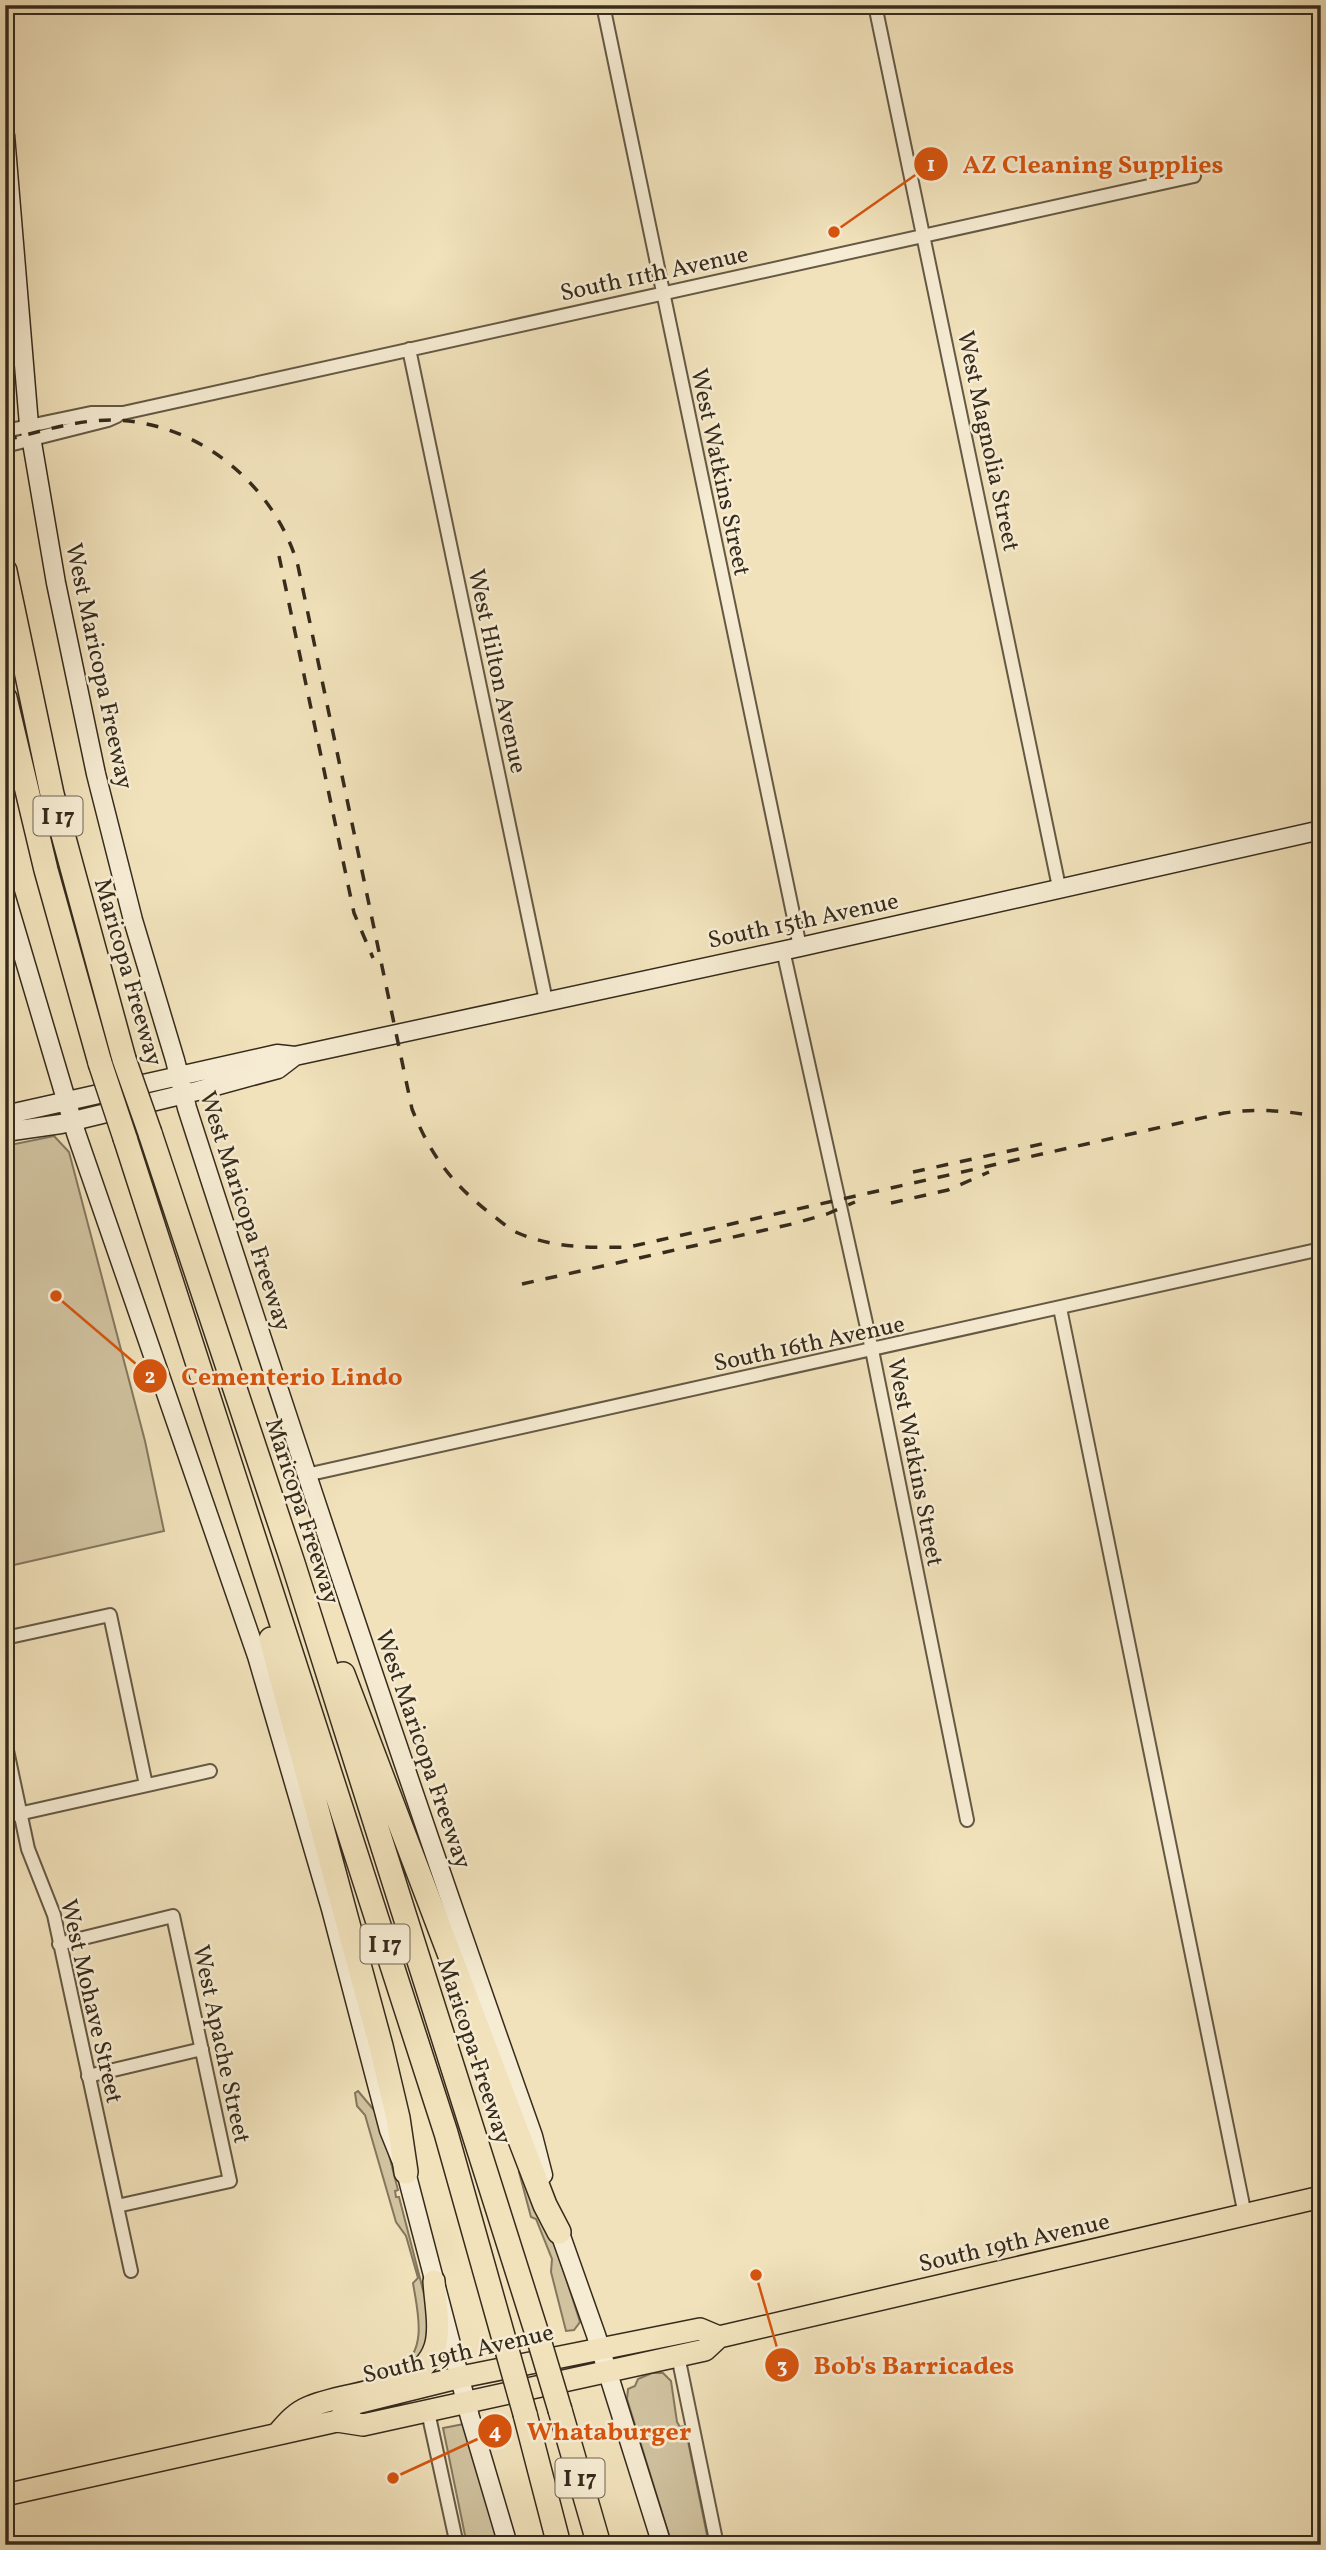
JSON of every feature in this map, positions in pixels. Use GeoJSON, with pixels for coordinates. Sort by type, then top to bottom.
{"type":"FeatureCollection","features":[{"type":"Feature","properties":{"kind":"highway","name":"Maricopa Freeway"},"geometry":{"type":"LineString","coordinates":[[5,571],[52,794],[124,1059],[293,1563],[539,2340],[599,2545]]}},
{"type":"Feature","properties":{"kind":"highway","name":"I 17"},"geometry":{"type":"LineString","coordinates":[[5,698],[46,870],[100,1063],[446,2133],[559,2545]]}},
{"type":"Feature","properties":{"kind":"highway"},"geometry":{"type":"LineString","coordinates":[[255,1541],[253,1570],[381,2046],[398,2118],[406,2172]]}},
{"type":"Feature","properties":{"kind":"highway"},"geometry":{"type":"LineString","coordinates":[[293,1563],[320,1615],[545,2205],[559,2232]]}},
{"type":"Feature","properties":{"kind":"main road","name":"West Maricopa Freeway"},"geometry":{"type":"LineString","coordinates":[[5,135],[30,433],[88,741],[133,920],[183,1094],[306,1475],[440,1876],[533,2136],[559,2232],[608,2372],[662,2545]]}},
{"type":"Feature","properties":{"kind":"main road","name":"South 15th Avenue"},"geometry":{"type":"LineString","coordinates":[[5,1115],[276,1054],[295,1056],[1321,830]]}},
{"type":"Feature","properties":{"kind":"main road"},"geometry":{"type":"LineString","coordinates":[[5,894],[72,1121],[257,1656],[334,1919],[389,2130],[406,2172],[508,2545]]}},
{"type":"Feature","properties":{"kind":"main road","name":"South 15th Avenue"},"geometry":{"type":"LineString","coordinates":[[5,1132],[72,1121],[183,1094],[278,1069],[295,1056]]}},
{"type":"Feature","properties":{"kind":"main road","name":"South 19th Avenue"},"geometry":{"type":"LineString","coordinates":[[5,2495],[278,2433],[337,2421],[363,2425],[608,2372],[705,2350],[719,2337],[1321,2197]]}},
{"type":"Feature","properties":{"kind":"main road"},"geometry":{"type":"LineString","coordinates":[[278,2433],[294,2416],[308,2407],[395,2383],[418,2370],[435,2347],[434,2281]]}},
{"type":"Feature","properties":{"kind":"main road","name":"South 19th Avenue"},"geometry":{"type":"LineString","coordinates":[[337,2421],[356,2403],[461,2377],[700,2329],[719,2337]]}},
{"type":"Feature","properties":{"kind":"street","name":"West Watkins Street"},"geometry":{"type":"LineString","coordinates":[[603,5],[967,1820]]}},
{"type":"Feature","properties":{"kind":"street","name":"West Magnolia Street"},"geometry":{"type":"LineString","coordinates":[[875,5],[1059,887]]}},
{"type":"Feature","properties":{"kind":"street","name":"South 11th Avenue"},"geometry":{"type":"LineString","coordinates":[[5,430],[30,433],[108,420],[123,413],[1194,176]]}},
{"type":"Feature","properties":{"kind":"street","name":"West Hilton Avenue"},"geometry":{"type":"LineString","coordinates":[[409,349],[546,1000]]}},
{"type":"Feature","properties":{"kind":"street","name":"South 11th Avenue"},"geometry":{"type":"LineString","coordinates":[[5,446],[30,433]]}},
{"type":"Feature","properties":{"kind":"street","name":"South 16th Avenue"},"geometry":{"type":"LineString","coordinates":[[306,1475],[1321,1249]]}},
{"type":"Feature","properties":{"kind":"street"},"geometry":{"type":"LineString","coordinates":[[1060,1308],[1245,2215]]}},
{"type":"Feature","properties":{"kind":"street"},"geometry":{"type":"LineString","coordinates":[[5,1639],[110,1615],[146,1785]]}},
{"type":"Feature","properties":{"kind":"street","name":"West Mohave Street"},"geometry":{"type":"LineString","coordinates":[[5,1741],[28,1849],[49,1900],[60,1944],[131,2271]]}},
{"type":"Feature","properties":{"kind":"street"},"geometry":{"type":"LineString","coordinates":[[5,1817],[210,1771]]}},
{"type":"Feature","properties":{"kind":"street","name":"West Apache Street"},"geometry":{"type":"LineString","coordinates":[[60,1944],[173,1916],[202,2049],[229,2181],[117,2206]]}},
{"type":"Feature","properties":{"kind":"street"},"geometry":{"type":"LineString","coordinates":[[89,2076],[202,2049]]}},
{"type":"Feature","properties":{"kind":"street"},"geometry":{"type":"LineString","coordinates":[[678,2356],[717,2545]]}},
{"type":"Feature","properties":{"kind":"street"},"geometry":{"type":"LineString","coordinates":[[428,2412],[457,2545]]}},
{"type":"Feature","properties":{"kind":"shaded area"},"geometry":{"type":"Polygon","coordinates":[[[54,1136],[69,1152],[145,1441],[164,1531],[5,1567],[5,1146],[54,1136]]]}},
{"type":"Feature","properties":{"kind":"shaded area"},"geometry":{"type":"Polygon","coordinates":[[[358,2091],[379,2116],[398,2190],[395,2191],[396,2197],[399,2197],[430,2317],[431,2338],[415,2364],[378,2381],[377,2375],[399,2368],[408,2361],[414,2351],[419,2329],[413,2283],[418,2278],[406,2236],[396,2222],[365,2115],[357,2106],[355,2093],[358,2091]]]}},
{"type":"Feature","properties":{"kind":"shaded area"},"geometry":{"type":"Polygon","coordinates":[[[525,2170],[557,2250],[580,2322],[574,2330],[566,2331],[551,2272],[552,2259],[536,2219],[531,2217],[519,2172],[525,2170]]]}},
{"type":"Feature","properties":{"kind":"shaded area"},"geometry":{"type":"Polygon","coordinates":[[[652,2373],[663,2373],[671,2381],[677,2422],[680,2427],[685,2426],[709,2545],[672,2545],[627,2399],[628,2389],[635,2386],[638,2379],[652,2373]]]}},
{"type":"Feature","properties":{"kind":"shaded area"},"geometry":{"type":"Polygon","coordinates":[[[464,2424],[501,2545],[467,2545],[443,2428],[464,2424]]]}},
{"type":"Feature","properties":{"kind":"railway"},"geometry":{"type":"LineString","coordinates":[[5,440],[84,422],[111,420],[143,423],[174,432],[202,445],[229,463],[252,484],[271,509],[287,537],[298,566],[412,1109],[442,1166],[474,1200],[514,1231],[559,1244],[629,1247],[1224,1113],[1273,1111],[1321,1117]]}},
{"type":"Feature","properties":{"kind":"railway"},"geometry":{"type":"LineString","coordinates":[[279,556],[354,913],[373,958]]}},
{"type":"Feature","properties":{"kind":"railway"},"geometry":{"type":"LineString","coordinates":[[913,1172],[1046,1143]]}},
{"type":"Feature","properties":{"kind":"railway"},"geometry":{"type":"LineString","coordinates":[[891,1203],[948,1190],[989,1172]]}},
{"type":"Feature","properties":{"kind":"railway"},"geometry":{"type":"LineString","coordinates":[[522,1284],[792,1224],[855,1202]]}},
{"type":"Feature","properties":{"kind":"place","name":"AZ Cleaning Supplies"},"geometry":{"type":"Point","coordinates":[834,232]}},
{"type":"Feature","properties":{"kind":"place","name":"Cementerio Lindo"},"geometry":{"type":"Point","coordinates":[56,1296]}},
{"type":"Feature","properties":{"kind":"place","name":"Bob's Barricades"},"geometry":{"type":"Point","coordinates":[756,2275]}},
{"type":"Feature","properties":{"kind":"place","name":"Whataburger"},"geometry":{"type":"Point","coordinates":[393,2478]}}]}
